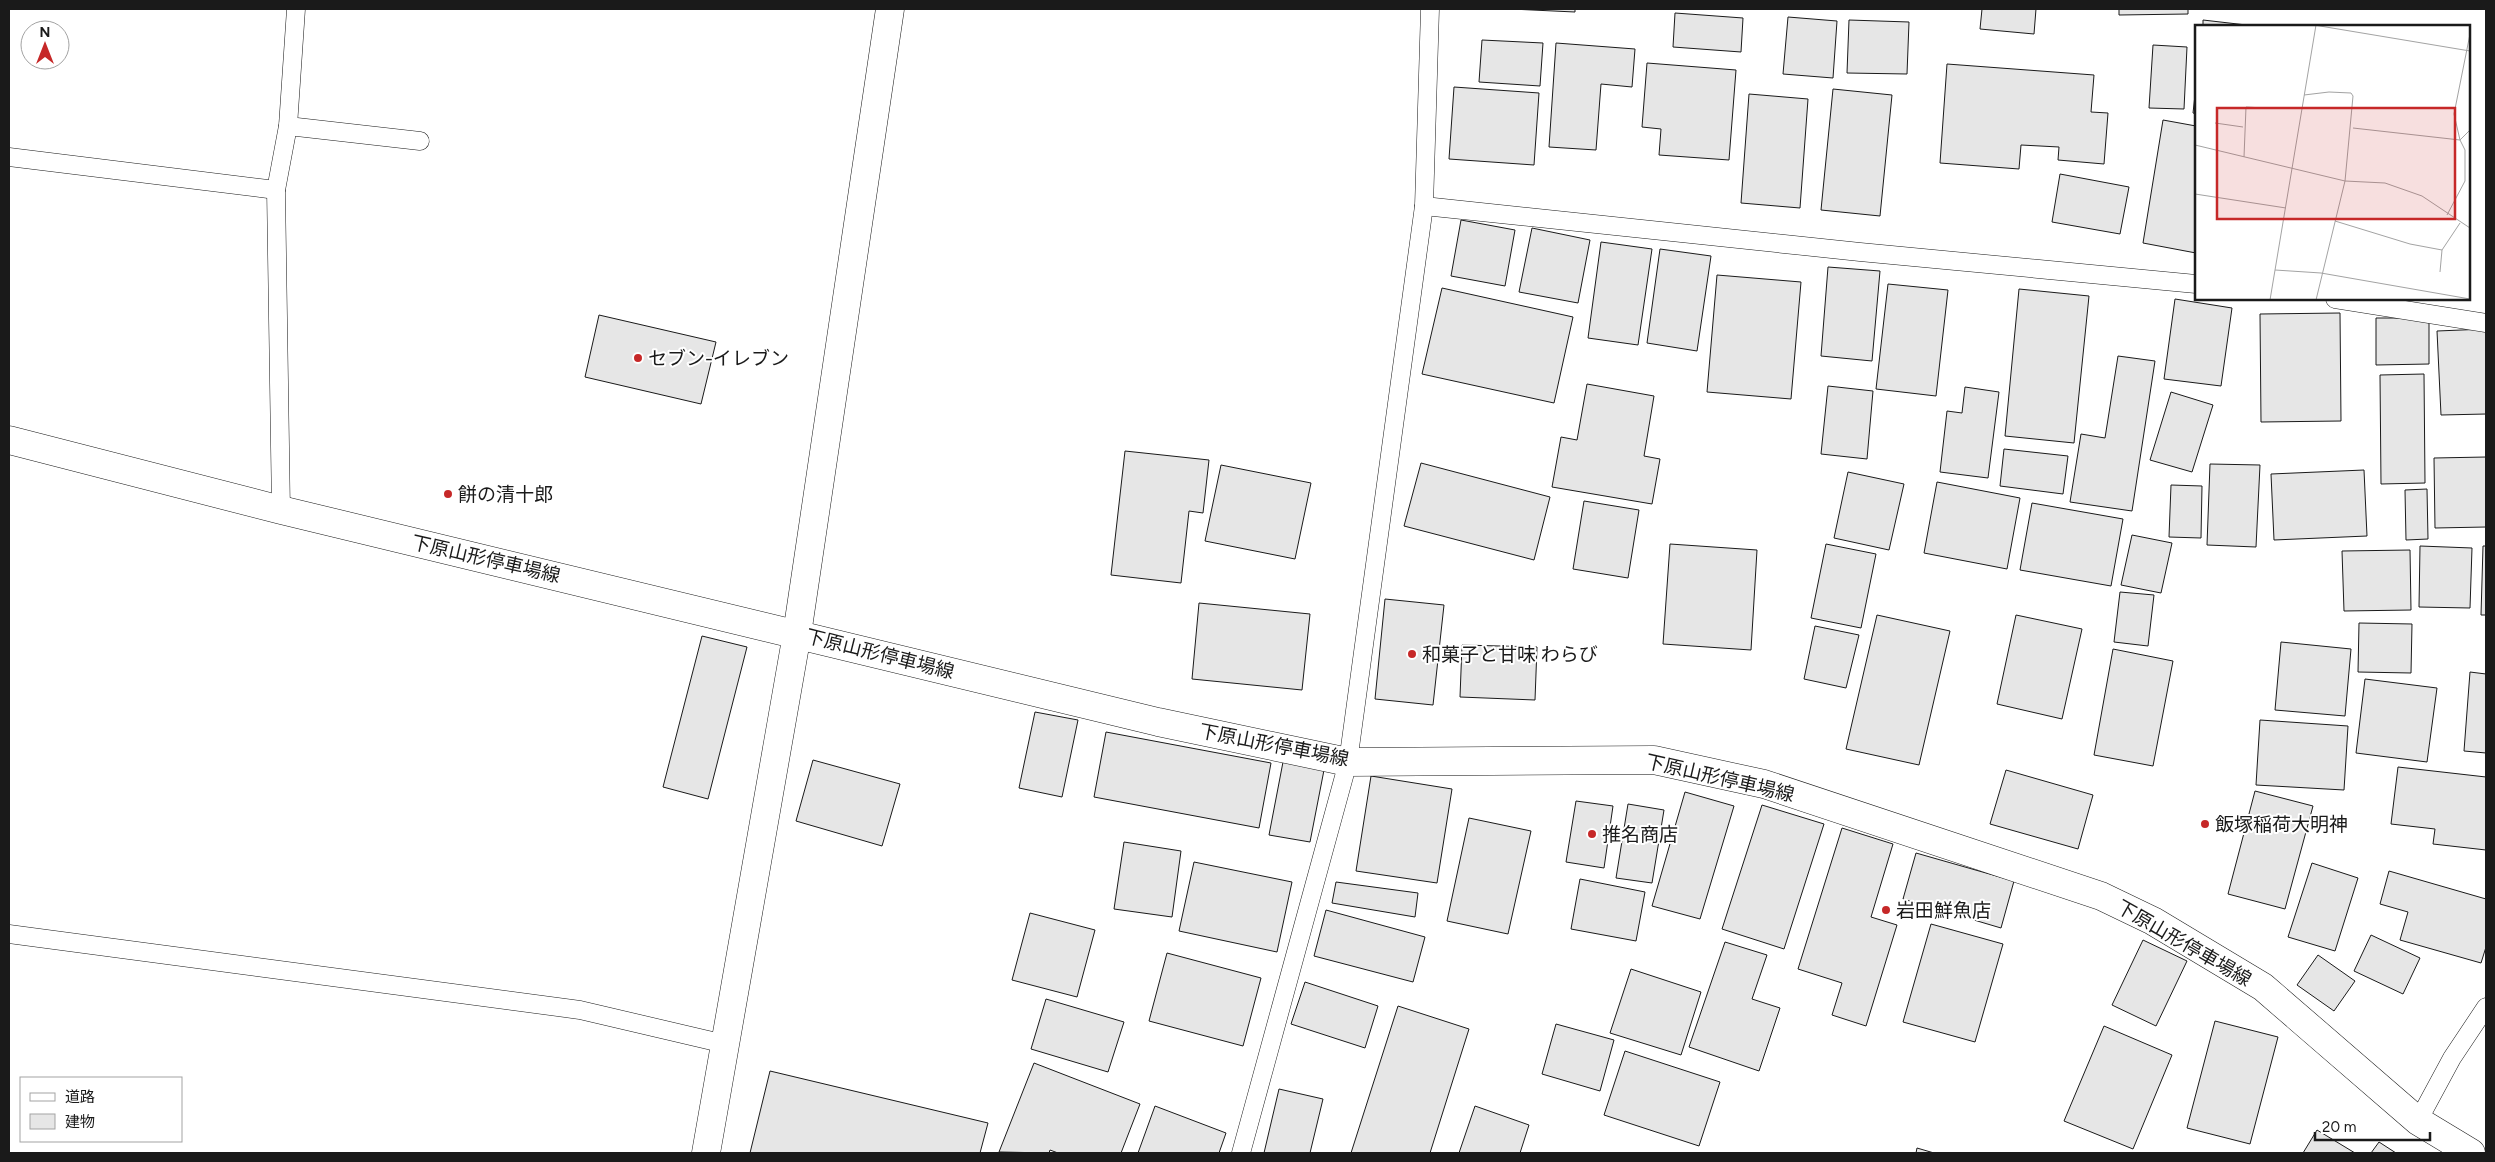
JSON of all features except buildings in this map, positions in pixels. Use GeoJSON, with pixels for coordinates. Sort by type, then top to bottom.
{"type":"FeatureCollection","features":[{"type":"Feature","properties":{"kind":"main road"},"geometry":{"type":"LineString","coordinates":[[706,1153],[797,634],[890,9]]}},
{"type":"Feature","properties":{"kind":"main road","name":"下原山形停車場線"},"geometry":{"type":"LineString","coordinates":[[9,440],[281,510],[1158,722],[1348,762],[1654,760],[1764,784],[2101,896],[2153,920],[2263,987],[2418,1121],[2471,1153]]}},
{"type":"Feature","properties":{"kind":"lane"},"geometry":{"type":"LineString","coordinates":[[281,510],[276,190],[288,126],[296,9]]}},
{"type":"Feature","properties":{"kind":"lane"},"geometry":{"type":"LineString","coordinates":[[1241,1153],[1348,762],[1424,206],[1430,9]]}},
{"type":"Feature","properties":{"kind":"lane"},"geometry":{"type":"LineString","coordinates":[[288,126],[420,141]]}},
{"type":"Feature","properties":{"kind":"lane"},"geometry":{"type":"LineString","coordinates":[[9,157],[276,190]]}},
{"type":"Feature","properties":{"kind":"lane"},"geometry":{"type":"LineString","coordinates":[[1424,206],[1860,252],[2195,284]]}},
{"type":"Feature","properties":{"kind":"lane"},"geometry":{"type":"LineString","coordinates":[[2341,300],[2486,323]]}},
{"type":"Feature","properties":{"kind":"lane"},"geometry":{"type":"LineString","coordinates":[[9,934],[580,1010],[725,1044]]}},
{"type":"Feature","properties":{"kind":"lane"},"geometry":{"type":"LineString","coordinates":[[2418,1121],[2452,1058],[2486,1008]]}},
{"type":"Feature","properties":{"kind":"place","name":"セブン-イレブン"},"geometry":{"type":"Point","coordinates":[638,358]}},
{"type":"Feature","properties":{"kind":"place","name":"餅の清十郎"},"geometry":{"type":"Point","coordinates":[448,494]}},
{"type":"Feature","properties":{"kind":"place","name":"和菓子と甘味 わらび"},"geometry":{"type":"Point","coordinates":[1412,654]}},
{"type":"Feature","properties":{"kind":"place","name":"飯塚稲荷大明神"},"geometry":{"type":"Point","coordinates":[2205,824]}},
{"type":"Feature","properties":{"kind":"place","name":"推名商店"},"geometry":{"type":"Point","coordinates":[1592,834]}},
{"type":"Feature","properties":{"kind":"place","name":"岩田鮮魚店"},"geometry":{"type":"Point","coordinates":[1886,910]}}]}
